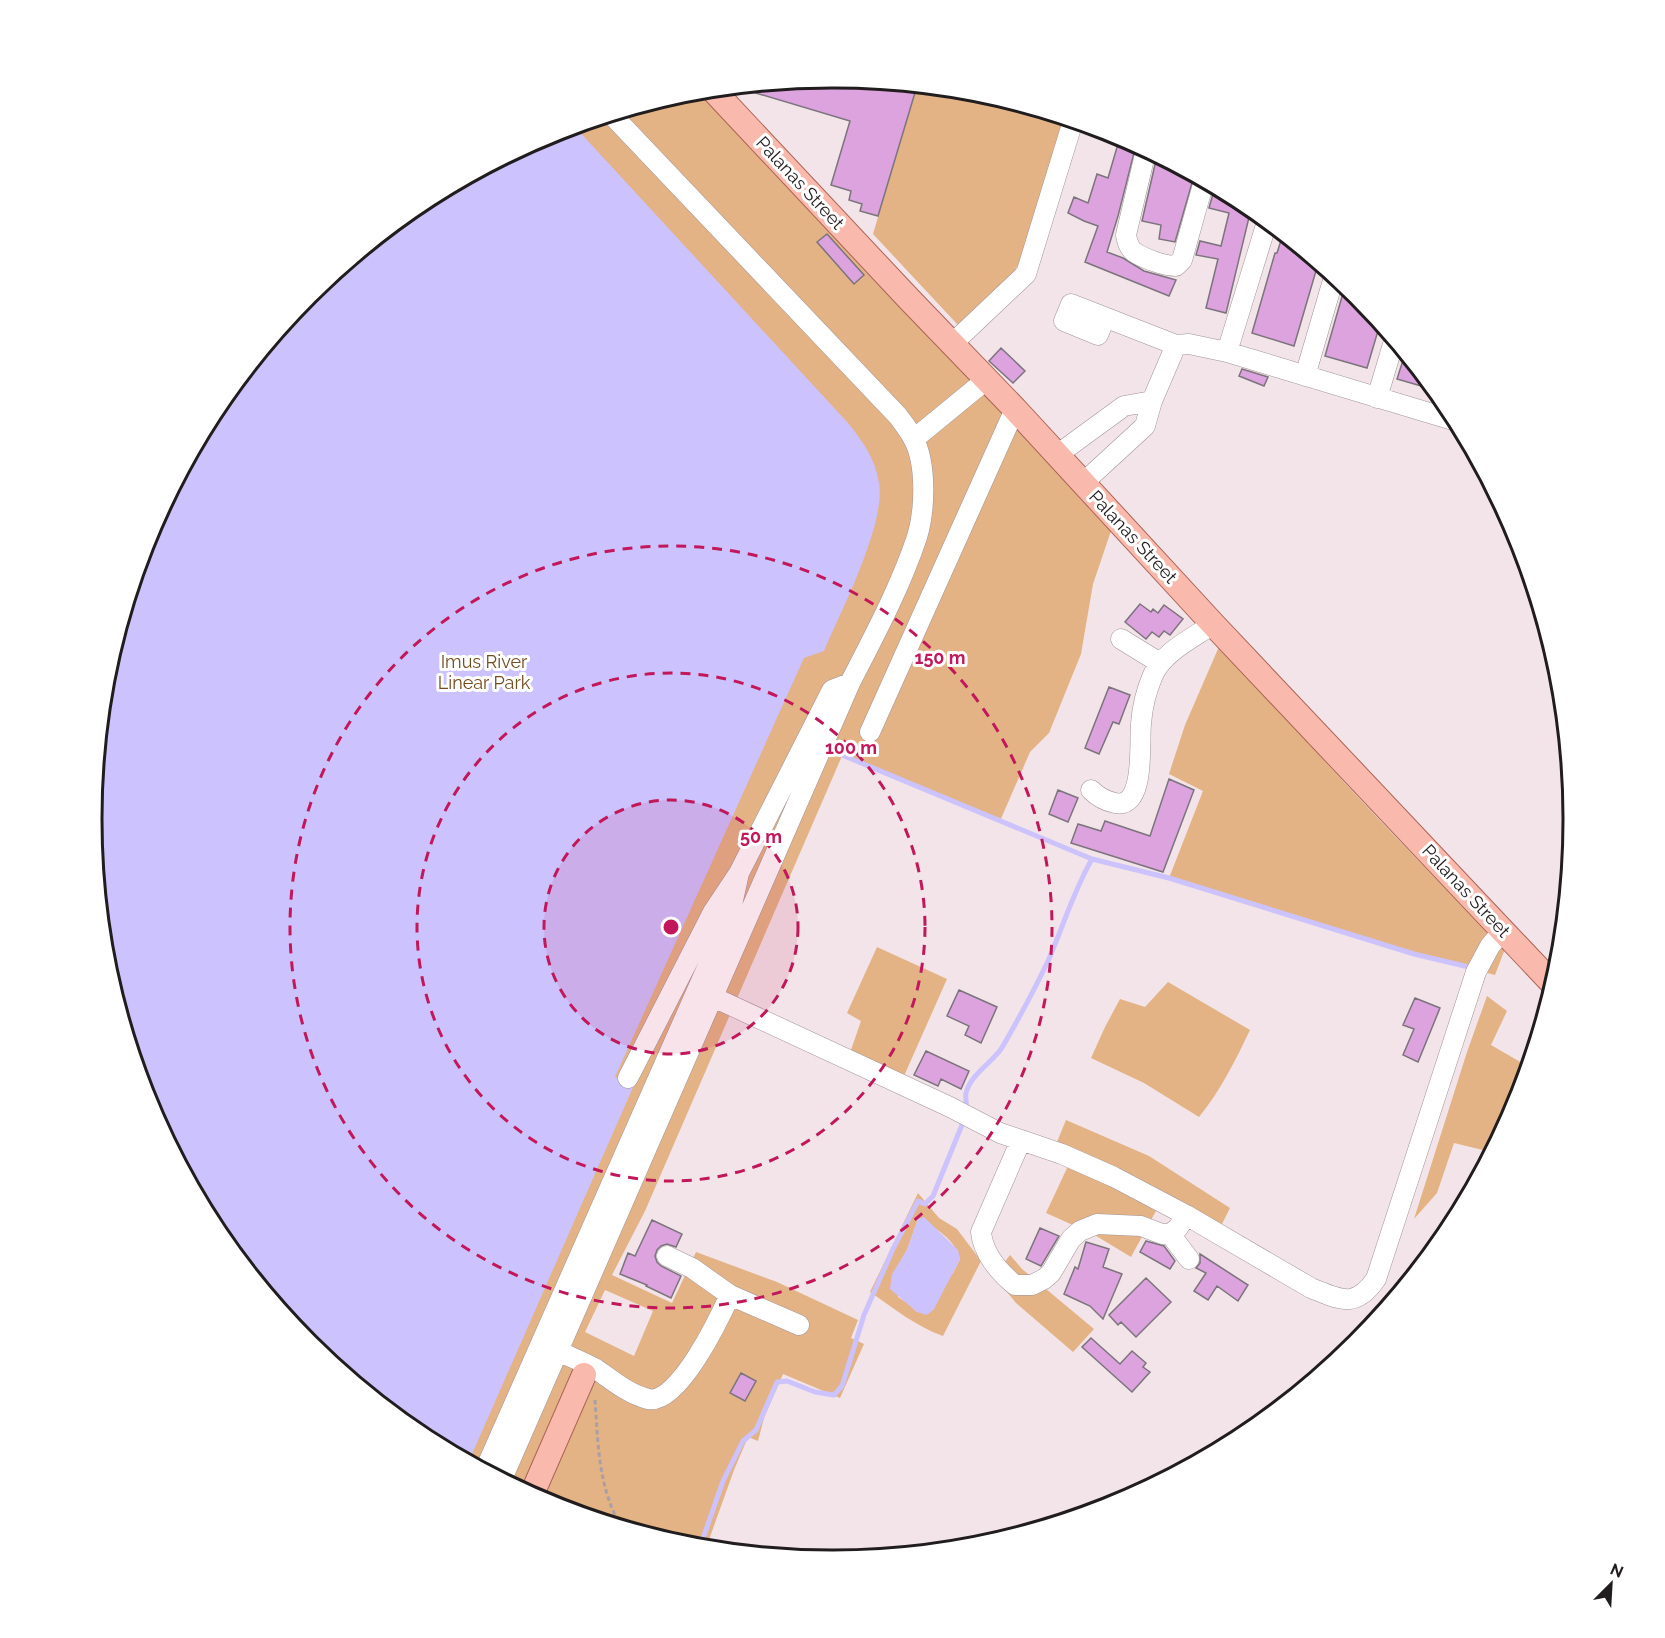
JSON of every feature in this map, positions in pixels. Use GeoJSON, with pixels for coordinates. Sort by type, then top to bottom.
{"type":"FeatureCollection","features":[{"type":"Feature","properties":{"kind":"main road","name":"Palanas Street"},"geometry":{"type":"LineString","coordinates":[[720,98],[1015,409],[1213,624],[1546,976]]}},
{"type":"Feature","properties":{"kind":"main road"},"geometry":{"type":"LineString","coordinates":[[535,1486],[584,1375]]}},
{"type":"Feature","properties":{"kind":"street"},"geometry":{"type":"LineString","coordinates":[[505,1472],[849,683],[884,617],[917,536],[924,498],[921,461],[914,439],[897,416],[618,121]]}},
{"type":"Feature","properties":{"kind":"street"},"geometry":{"type":"LineString","coordinates":[[952,344],[1026,274],[1071,129]]}},
{"type":"Feature","properties":{"kind":"street"},"geometry":{"type":"LineString","coordinates":[[1144,159],[1126,235],[1127,243],[1133,252],[1168,266],[1176,266],[1182,260],[1202,189]]}},
{"type":"Feature","properties":{"kind":"street"},"geometry":{"type":"LineString","coordinates":[[1227,352],[1264,230]]}},
{"type":"Feature","properties":{"kind":"street"},"geometry":{"type":"LineString","coordinates":[[1305,376],[1331,286]]}},
{"type":"Feature","properties":{"kind":"street"},"geometry":{"type":"LineString","coordinates":[[1105,318],[1176,345],[1189,344],[1227,352],[1377,398],[1441,415]]}},
{"type":"Feature","properties":{"kind":"street"},"geometry":{"type":"LineString","coordinates":[[1083,483],[1145,426],[1152,401],[1176,345]]}},
{"type":"Feature","properties":{"kind":"street"},"geometry":{"type":"LineString","coordinates":[[1377,398],[1392,349]]}},
{"type":"Feature","properties":{"kind":"street"},"geometry":{"type":"LineString","coordinates":[[914,439],[986,380]]}},
{"type":"Feature","properties":{"kind":"street"},"geometry":{"type":"LineString","coordinates":[[1057,454],[1124,406],[1152,401]]}},
{"type":"Feature","properties":{"kind":"street"},"geometry":{"type":"LineString","coordinates":[[870,732],[1015,409]]}},
{"type":"Feature","properties":{"kind":"street"},"geometry":{"type":"LineString","coordinates":[[1091,790],[1097,796],[1120,804],[1129,800],[1136,790],[1141,723],[1154,673],[1160,663],[1178,648],[1213,624]]}},
{"type":"Feature","properties":{"kind":"street"},"geometry":{"type":"LineString","coordinates":[[1121,639],[1160,663]]}},
{"type":"Feature","properties":{"kind":"street"},"geometry":{"type":"LineString","coordinates":[[628,1078],[713,912],[739,873],[832,690],[849,683]]}},
{"type":"Feature","properties":{"kind":"street"},"geometry":{"type":"LineString","coordinates":[[488,1463],[729,918],[739,873]]}},
{"type":"Feature","properties":{"kind":"street"},"geometry":{"type":"LineString","coordinates":[[713,997],[939,1102],[1000,1133],[1062,1154],[1113,1177],[1186,1215],[1311,1288],[1329,1296],[1349,1300],[1366,1293],[1376,1279],[1476,972],[1490,946],[1503,930]]}},
{"type":"Feature","properties":{"kind":"street"},"geometry":{"type":"LineString","coordinates":[[1021,1140],[981,1232],[982,1241],[989,1254],[1002,1274],[1015,1285],[1032,1285],[1044,1279],[1051,1273],[1071,1239],[1080,1231],[1096,1224],[1141,1226],[1162,1234],[1170,1234],[1178,1228],[1186,1215]]}},
{"type":"Feature","properties":{"kind":"street"},"geometry":{"type":"LineString","coordinates":[[1170,1234],[1189,1259]]}},
{"type":"Feature","properties":{"kind":"street"},"geometry":{"type":"LineString","coordinates":[[667,1256],[692,1268],[730,1295],[798,1325]]}},
{"type":"Feature","properties":{"kind":"street"},"geometry":{"type":"LineString","coordinates":[[558,1351],[593,1368],[630,1392],[650,1400],[662,1397],[684,1376],[701,1351],[730,1295]]}},
{"type":"Feature","properties":{"kind":"path"},"geometry":{"type":"LineString","coordinates":[[595,1398],[599,1454],[608,1499],[617,1517]]}},
{"type":"Feature","properties":{"kind":"green space"},"geometry":{"type":"Polygon","coordinates":[[[915,94],[1022,113],[1063,126],[1024,254],[1013,274],[958,325],[873,234],[915,94]]]}},
{"type":"Feature","properties":{"kind":"green space","name":"Imus River Linear Park"},"geometry":{"type":"Polygon","coordinates":[[[708,100],[1113,525],[1093,584],[1081,654],[1049,733],[1030,752],[1000,821],[842,756],[645,1211],[612,1275],[672,1303],[696,1252],[777,1282],[858,1320],[851,1338],[864,1344],[840,1398],[783,1374],[764,1418],[758,1441],[748,1437],[709,1538],[643,1525],[598,1511],[509,1474],[467,1452],[388,1399],[370,1384],[266,1280],[225,1225],[177,1142],[141,1054],[116,962],[108,914],[102,819],[108,724],[127,630],[141,584],[177,496],[225,413],[283,337],[351,270],[388,239],[427,212],[467,186],[509,164],[598,127],[643,113],[708,100]],[[605,1290],[585,1332],[634,1356],[653,1311],[605,1290]]]}},
{"type":"Feature","properties":{"kind":"green space"},"geometry":{"type":"Polygon","coordinates":[[[1221,642],[1359,798],[1505,949],[1495,975],[1414,954],[1169,878],[1203,791],[1169,774],[1185,725],[1221,642]]]}},
{"type":"Feature","properties":{"kind":"green space"},"geometry":{"type":"Polygon","coordinates":[[[877,947],[947,979],[904,1076],[851,1050],[861,1021],[847,1013],[877,947]]]}},
{"type":"Feature","properties":{"kind":"green space"},"geometry":{"type":"Polygon","coordinates":[[[1168,982],[1250,1030],[1221,1086],[1199,1117],[1144,1083],[1091,1058],[1120,999],[1145,1007],[1168,982]]]}},
{"type":"Feature","properties":{"kind":"green space"},"geometry":{"type":"Polygon","coordinates":[[[1487,996],[1507,1011],[1491,1045],[1521,1062],[1484,1150],[1454,1143],[1437,1193],[1414,1219],[1487,996]]]}},
{"type":"Feature","properties":{"kind":"green space"},"geometry":{"type":"Polygon","coordinates":[[[1066,1120],[1149,1156],[1230,1208],[1221,1226],[1164,1196],[1131,1257],[1093,1234],[1046,1213],[1075,1151],[1057,1142],[1066,1120]]]}},
{"type":"Feature","properties":{"kind":"green space"},"geometry":{"type":"Polygon","coordinates":[[[918,1193],[939,1218],[957,1229],[981,1261],[943,1336],[896,1311],[870,1292],[918,1193]],[[918,1219],[907,1250],[900,1262],[898,1297],[917,1312],[953,1273],[960,1259],[949,1240],[938,1230],[918,1219]]]}},
{"type":"Feature","properties":{"kind":"green space"},"geometry":{"type":"Polygon","coordinates":[[[1010,1255],[1022,1269],[1094,1329],[1073,1352],[1016,1303],[994,1276],[1010,1255]]]}},
{"type":"Feature","properties":{"kind":"shaded area","name":"Imus River Linear Park"},"geometry":{"type":"Polygon","coordinates":[[[581,133],[848,423],[871,458],[879,483],[876,521],[851,591],[824,651],[804,658],[615,1077],[634,1085],[472,1455],[388,1399],[316,1336],[283,1301],[225,1225],[177,1142],[141,1054],[116,962],[108,914],[104,867],[102,819],[108,724],[127,630],[141,584],[177,496],[225,413],[283,337],[316,302],[388,239],[467,186],[509,164],[581,133]]]}},
{"type":"Feature","properties":{"kind":"shaded area"},"geometry":{"type":"Polygon","coordinates":[[[924,1217],[958,1250],[960,1259],[934,1309],[927,1315],[917,1312],[890,1289],[892,1274],[907,1250],[918,1219],[924,1217]]]}},
{"type":"Feature","properties":{"kind":"building"},"geometry":{"type":"Polygon","coordinates":[[[832,88],[915,94],[878,216],[860,211],[862,204],[849,200],[851,191],[831,185],[850,121],[756,93],[832,88]]]}},
{"type":"Feature","properties":{"kind":"building"},"geometry":{"type":"Polygon","coordinates":[[[1117,146],[1134,154],[1107,252],[1123,258],[1144,271],[1176,280],[1169,296],[1085,262],[1098,226],[1068,213],[1074,197],[1088,203],[1097,174],[1108,178],[1117,146]]]}},
{"type":"Feature","properties":{"kind":"building"},"geometry":{"type":"Polygon","coordinates":[[[1155,164],[1192,183],[1175,242],[1159,239],[1161,225],[1142,221],[1155,164]]]}},
{"type":"Feature","properties":{"kind":"building"},"geometry":{"type":"Polygon","coordinates":[[[1213,195],[1249,219],[1226,313],[1206,308],[1218,259],[1196,255],[1200,241],[1221,246],[1229,213],[1209,208],[1213,195]]]}},
{"type":"Feature","properties":{"kind":"building"},"geometry":{"type":"Polygon","coordinates":[[[827,234],[864,275],[854,284],[817,242],[827,234]]]}},
{"type":"Feature","properties":{"kind":"building"},"geometry":{"type":"Polygon","coordinates":[[[1280,242],[1316,272],[1294,346],[1252,333],[1275,253],[1280,242]]]}},
{"type":"Feature","properties":{"kind":"building"},"geometry":{"type":"Polygon","coordinates":[[[1342,296],[1378,332],[1367,368],[1325,356],[1342,296]]]}},
{"type":"Feature","properties":{"kind":"building"},"geometry":{"type":"Polygon","coordinates":[[[1001,348],[1025,371],[1013,383],[989,361],[1001,348]]]}},
{"type":"Feature","properties":{"kind":"building"},"geometry":{"type":"Polygon","coordinates":[[[1402,362],[1420,386],[1397,379],[1402,362]]]}},
{"type":"Feature","properties":{"kind":"building"},"geometry":{"type":"Polygon","coordinates":[[[1242,369],[1268,377],[1264,386],[1239,376],[1242,369]]]}},
{"type":"Feature","properties":{"kind":"building"},"geometry":{"type":"Polygon","coordinates":[[[1140,604],[1151,612],[1153,609],[1158,613],[1164,605],[1183,619],[1170,635],[1164,631],[1159,637],[1152,632],[1146,639],[1125,622],[1140,604]]]}},
{"type":"Feature","properties":{"kind":"building"},"geometry":{"type":"Polygon","coordinates":[[[1109,687],[1130,695],[1119,724],[1113,722],[1099,754],[1085,748],[1109,687]]]}},
{"type":"Feature","properties":{"kind":"building"},"geometry":{"type":"Polygon","coordinates":[[[1169,779],[1194,790],[1163,872],[1071,843],[1078,824],[1101,831],[1105,821],[1150,836],[1169,779]]]}},
{"type":"Feature","properties":{"kind":"building"},"geometry":{"type":"Polygon","coordinates":[[[1058,790],[1078,798],[1068,822],[1049,814],[1058,790]]]}},
{"type":"Feature","properties":{"kind":"building"},"geometry":{"type":"Polygon","coordinates":[[[959,990],[997,1007],[981,1043],[965,1035],[969,1026],[947,1016],[959,990]]]}},
{"type":"Feature","properties":{"kind":"building"},"geometry":{"type":"Polygon","coordinates":[[[1415,998],[1440,1008],[1418,1062],[1403,1055],[1414,1029],[1403,1025],[1415,998]]]}},
{"type":"Feature","properties":{"kind":"building"},"geometry":{"type":"Polygon","coordinates":[[[926,1051],[969,1071],[961,1089],[941,1079],[938,1086],[914,1075],[926,1051]]]}},
{"type":"Feature","properties":{"kind":"building"},"geometry":{"type":"Polygon","coordinates":[[[652,1220],[682,1234],[676,1247],[667,1244],[661,1246],[655,1256],[661,1266],[681,1276],[671,1298],[620,1274],[628,1253],[635,1256],[652,1220]]]}},
{"type":"Feature","properties":{"kind":"building"},"geometry":{"type":"Polygon","coordinates":[[[1040,1228],[1059,1236],[1041,1266],[1026,1259],[1040,1228]]]}},
{"type":"Feature","properties":{"kind":"building"},"geometry":{"type":"Polygon","coordinates":[[[1146,1241],[1164,1246],[1175,1261],[1170,1269],[1140,1252],[1146,1241]]]}},
{"type":"Feature","properties":{"kind":"building"},"geometry":{"type":"Polygon","coordinates":[[[1086,1242],[1109,1249],[1103,1267],[1122,1274],[1103,1319],[1090,1306],[1064,1294],[1075,1267],[1078,1269],[1086,1242]]]}},
{"type":"Feature","properties":{"kind":"building"},"geometry":{"type":"Polygon","coordinates":[[[1200,1254],[1248,1285],[1238,1301],[1217,1286],[1208,1300],[1194,1291],[1206,1273],[1196,1268],[1200,1263],[1200,1254]]]}},
{"type":"Feature","properties":{"kind":"building"},"geometry":{"type":"Polygon","coordinates":[[[1146,1278],[1171,1302],[1136,1337],[1121,1322],[1118,1325],[1109,1315],[1146,1278]]]}},
{"type":"Feature","properties":{"kind":"building"},"geometry":{"type":"Polygon","coordinates":[[[1091,1338],[1120,1364],[1132,1351],[1146,1363],[1143,1367],[1150,1372],[1132,1392],[1082,1347],[1091,1338]]]}},
{"type":"Feature","properties":{"kind":"building"},"geometry":{"type":"Polygon","coordinates":[[[741,1373],[756,1381],[745,1401],[730,1393],[741,1373]]]}},
{"type":"Feature","properties":{"kind":"waterway"},"geometry":{"type":"LineString","coordinates":[[842,755],[1092,859],[1169,878],[1414,954],[1473,968]]}},
{"type":"Feature","properties":{"kind":"waterway"},"geometry":{"type":"LineString","coordinates":[[967,1111],[966,1095],[969,1086],[999,1052],[1021,1015],[1048,961],[1092,859]]}},
{"type":"Feature","properties":{"kind":"waterway"},"geometry":{"type":"LineString","coordinates":[[703,1537],[723,1481],[743,1441],[756,1430],[777,1382],[787,1381],[815,1392],[834,1395],[842,1386],[864,1315],[893,1249],[918,1201],[925,1204],[933,1196],[964,1120]]}}]}
